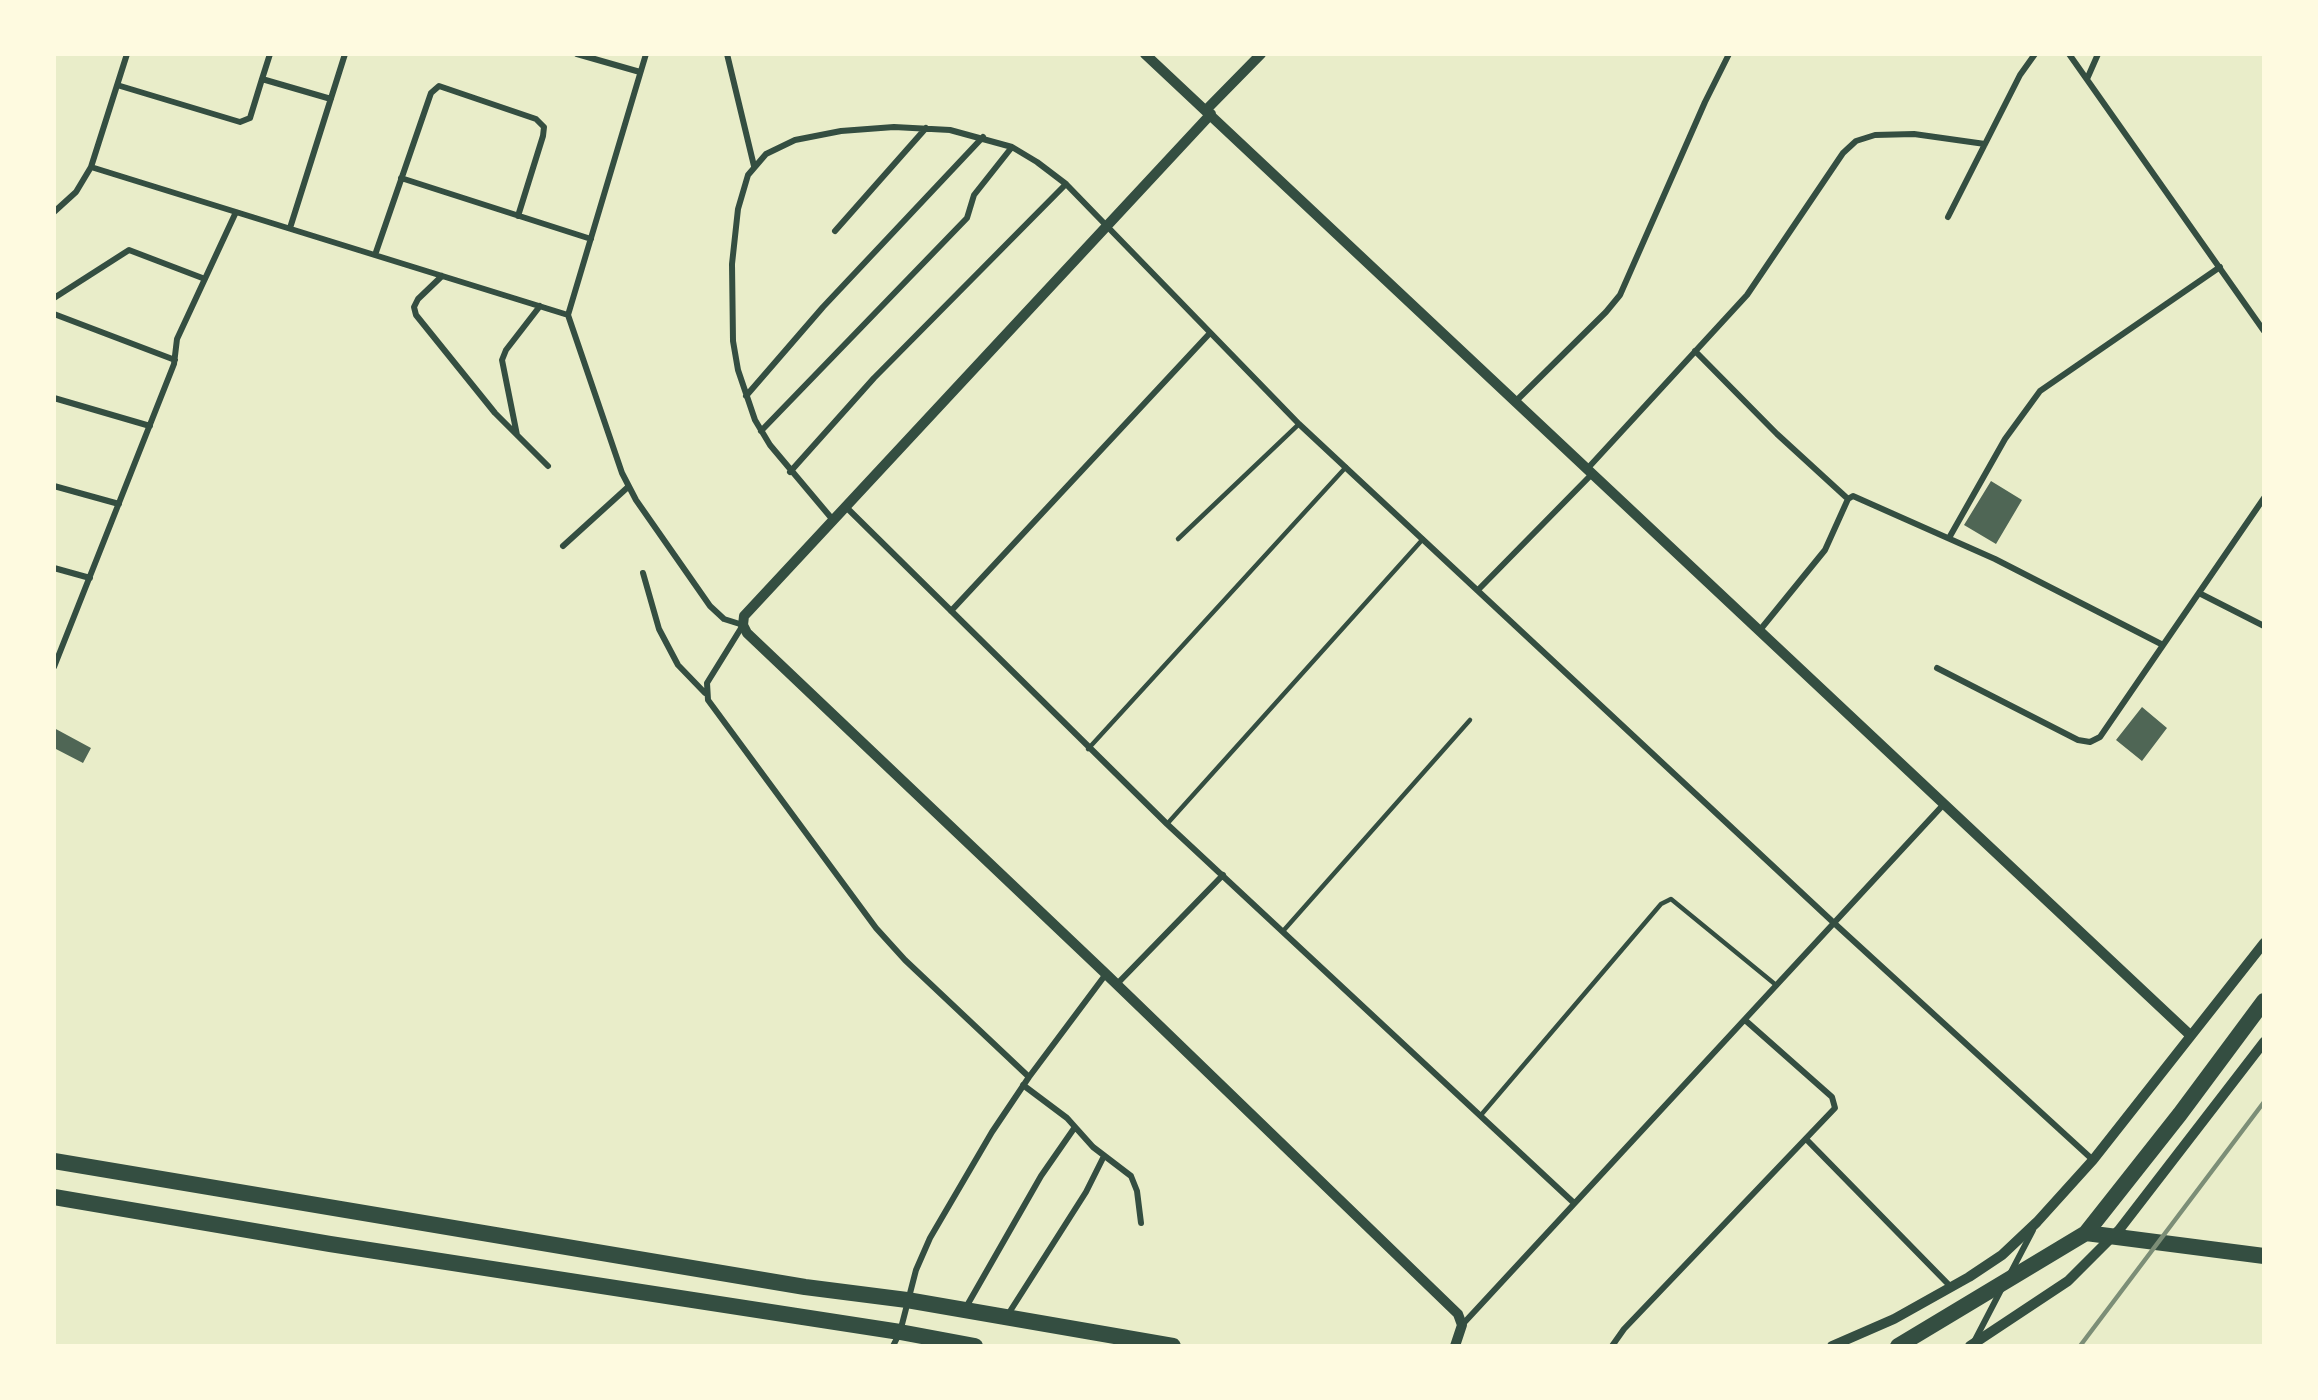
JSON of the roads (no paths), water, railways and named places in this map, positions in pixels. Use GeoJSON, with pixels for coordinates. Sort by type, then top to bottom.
{"type":"FeatureCollection","features":[{"type":"Feature","properties":{"kind":"highway"},"geometry":{"type":"LineString","coordinates":[[1898,1346],[2086,1233],[2180,1114],[2264,1001]]}},
{"type":"Feature","properties":{"kind":"highway"},"geometry":{"type":"LineString","coordinates":[[54,1161],[781,1283],[907,1299],[1173,1346]]}},
{"type":"Feature","properties":{"kind":"highway"},"geometry":{"type":"LineString","coordinates":[[54,1197],[897,1339],[975,1346]]}},
{"type":"Feature","properties":{"kind":"highway"},"geometry":{"type":"LineString","coordinates":[[2086,1233],[2264,1256]]}},
{"type":"Feature","properties":{"kind":"street"},"geometry":{"type":"LineString","coordinates":[[54,212],[76,192],[91,167],[127,54]]}},
{"type":"Feature","properties":{"kind":"street"},"geometry":{"type":"LineString","coordinates":[[117,85],[240,122],[250,118],[270,54]]}},
{"type":"Feature","properties":{"kind":"street"},"geometry":{"type":"LineString","coordinates":[[290,228],[345,54]]}},
{"type":"Feature","properties":{"kind":"street"},"geometry":{"type":"LineString","coordinates":[[577,54],[640,72]]}},
{"type":"Feature","properties":{"kind":"street"},"geometry":{"type":"LineString","coordinates":[[646,54],[568,315],[628,487],[710,606],[724,619],[743,625],[747,633],[1106,974],[1458,1314],[1462,1325]]}},
{"type":"Feature","properties":{"kind":"street"},"geometry":{"type":"LineString","coordinates":[[727,54],[753,166]]}},
{"type":"Feature","properties":{"kind":"street"},"geometry":{"type":"LineString","coordinates":[[1145,54],[2189,1034]]}},
{"type":"Feature","properties":{"kind":"street"},"geometry":{"type":"LineString","coordinates":[[705,693],[707,683],[743,625],[744,616],[1106,226],[1261,54]]}},
{"type":"Feature","properties":{"kind":"street"},"geometry":{"type":"LineString","coordinates":[[1516,401],[1606,312],[1620,295],[1728,54]]}},
{"type":"Feature","properties":{"kind":"street"},"geometry":{"type":"LineString","coordinates":[[1948,217],[2020,75],[2035,54]]}},
{"type":"Feature","properties":{"kind":"street"},"geometry":{"type":"LineString","coordinates":[[2069,54],[2264,331]]}},
{"type":"Feature","properties":{"kind":"street"},"geometry":{"type":"LineString","coordinates":[[2087,79],[2098,54]]}},
{"type":"Feature","properties":{"kind":"street"},"geometry":{"type":"LineString","coordinates":[[262,79],[331,99]]}},
{"type":"Feature","properties":{"kind":"street"},"geometry":{"type":"LineString","coordinates":[[375,255],[430,93],[439,86],[536,119],[544,127],[518,216]]}},
{"type":"Feature","properties":{"kind":"street"},"geometry":{"type":"LineString","coordinates":[[833,520],[790,472],[761,430],[746,396],[733,341],[732,274],[738,209],[753,166],[766,154],[795,140],[841,130],[894,127],[951,130],[983,137],[1012,147],[1066,184],[1299,424],[1834,923],[2093,1160]]}},
{"type":"Feature","properties":{"kind":"street"},"geometry":{"type":"LineString","coordinates":[[835,231],[926,128]]}},
{"type":"Feature","properties":{"kind":"street"},"geometry":{"type":"LineString","coordinates":[[1478,590],[1590,470],[1747,295],[1843,153],[1856,141],[1875,135],[1914,134],[1985,144]]}},
{"type":"Feature","properties":{"kind":"street"},"geometry":{"type":"LineString","coordinates":[[746,396],[823,307],[983,137]]}},
{"type":"Feature","properties":{"kind":"street"},"geometry":{"type":"LineString","coordinates":[[761,430],[967,219],[974,195],[1012,147]]}},
{"type":"Feature","properties":{"kind":"street"},"geometry":{"type":"LineString","coordinates":[[91,167],[568,315]]}},
{"type":"Feature","properties":{"kind":"street"},"geometry":{"type":"LineString","coordinates":[[401,178],[591,239]]}},
{"type":"Feature","properties":{"kind":"street"},"geometry":{"type":"LineString","coordinates":[[790,472],[874,378],[1066,184]]}},
{"type":"Feature","properties":{"kind":"street"},"geometry":{"type":"LineString","coordinates":[[54,667],[175,360],[177,339],[236,212]]}},
{"type":"Feature","properties":{"kind":"street"},"geometry":{"type":"LineString","coordinates":[[54,298],[129,250],[205,279]]}},
{"type":"Feature","properties":{"kind":"street"},"geometry":{"type":"LineString","coordinates":[[1949,538],[2005,439],[2040,391],[2220,267]]}},
{"type":"Feature","properties":{"kind":"street"},"geometry":{"type":"LineString","coordinates":[[442,276],[418,299],[414,307],[416,315],[495,413],[548,466]]}},
{"type":"Feature","properties":{"kind":"street"},"geometry":{"type":"LineString","coordinates":[[518,435],[502,360],[506,350],[540,306]]}},
{"type":"Feature","properties":{"kind":"street"},"geometry":{"type":"LineString","coordinates":[[54,314],[175,360]]}},
{"type":"Feature","properties":{"kind":"street"},"geometry":{"type":"LineString","coordinates":[[951,611],[1210,333]]}},
{"type":"Feature","properties":{"kind":"street"},"geometry":{"type":"LineString","coordinates":[[1695,351],[1777,434],[1848,499]]}},
{"type":"Feature","properties":{"kind":"street"},"geometry":{"type":"LineString","coordinates":[[54,398],[150,426]]}},
{"type":"Feature","properties":{"kind":"street"},"geometry":{"type":"LineString","coordinates":[[54,486],[119,504]]}},
{"type":"Feature","properties":{"kind":"street"},"geometry":{"type":"LineString","coordinates":[[563,546],[628,487]]}},
{"type":"Feature","properties":{"kind":"street"},"geometry":{"type":"LineString","coordinates":[[1848,499],[1859,496],[1949,538],[2163,645]]}},
{"type":"Feature","properties":{"kind":"street"},"geometry":{"type":"LineString","coordinates":[[1937,668],[2078,740],[2090,742],[2100,737],[2264,498]]}},
{"type":"Feature","properties":{"kind":"street"},"geometry":{"type":"LineString","coordinates":[[1760,630],[1825,550],[1848,499]]}},
{"type":"Feature","properties":{"kind":"street"},"geometry":{"type":"LineString","coordinates":[[846,508],[1088,749],[1574,1203]]}},
{"type":"Feature","properties":{"kind":"street"},"geometry":{"type":"LineString","coordinates":[[54,568],[90,578]]}},
{"type":"Feature","properties":{"kind":"street"},"geometry":{"type":"LineString","coordinates":[[643,573],[659,629],[678,666],[705,693],[876,928],[905,960],[1029,1077]]}},
{"type":"Feature","properties":{"kind":"street"},"geometry":{"type":"LineString","coordinates":[[2199,593],[2264,626]]}},
{"type":"Feature","properties":{"kind":"street"},"geometry":{"type":"LineString","coordinates":[[54,645],[62,648]]}},
{"type":"Feature","properties":{"kind":"street"},"geometry":{"type":"LineString","coordinates":[[1455,1346],[1462,1325],[1945,804]]}},
{"type":"Feature","properties":{"kind":"street"},"geometry":{"type":"LineString","coordinates":[[1116,986],[1223,875]]}},
{"type":"Feature","properties":{"kind":"street"},"geometry":{"type":"LineString","coordinates":[[1833,1346],[1894,1319],[1951,1287],[2002,1254],[2037,1222],[2093,1160],[2189,1034],[2264,943]]}},
{"type":"Feature","properties":{"kind":"street"},"geometry":{"type":"LineString","coordinates":[[897,1339],[907,1299],[930,1238],[992,1132],[1023,1085],[1106,974]]}},
{"type":"Feature","properties":{"kind":"street"},"geometry":{"type":"LineString","coordinates":[[1612,1346],[1624,1329],[1834,1111],[1834,1100],[1744,1020]]}},
{"type":"Feature","properties":{"kind":"street"},"geometry":{"type":"LineString","coordinates":[[1971,1346],[2068,1281],[2111,1238],[2264,1042]]}},
{"type":"Feature","properties":{"kind":"street"},"geometry":{"type":"LineString","coordinates":[[1023,1085],[1075,1127],[1104,1156],[1135,1181],[1142,1223]]}},
{"type":"Feature","properties":{"kind":"street"},"geometry":{"type":"LineString","coordinates":[[965,1310],[1041,1176],[1075,1127]]}},
{"type":"Feature","properties":{"kind":"street"},"geometry":{"type":"LineString","coordinates":[[1807,1140],[1951,1287]]}},
{"type":"Feature","properties":{"kind":"street"},"geometry":{"type":"LineString","coordinates":[[1006,1317],[1086,1192],[1104,1156]]}},
{"type":"Feature","properties":{"kind":"street"},"geometry":{"type":"LineString","coordinates":[[1971,1346],[2037,1222]]}},
{"type":"Feature","properties":{"kind":"lane"},"geometry":{"type":"LineString","coordinates":[[1178,539],[1299,424]]}},
{"type":"Feature","properties":{"kind":"lane"},"geometry":{"type":"LineString","coordinates":[[1088,749],[1346,467]]}},
{"type":"Feature","properties":{"kind":"lane"},"geometry":{"type":"LineString","coordinates":[[1167,824],[1423,539]]}},
{"type":"Feature","properties":{"kind":"lane"},"geometry":{"type":"LineString","coordinates":[[1284,930],[1470,720]]}},
{"type":"Feature","properties":{"kind":"lane"},"geometry":{"type":"LineString","coordinates":[[1480,1115],[1661,904],[1671,898],[1776,985]]}},
{"type":"Feature","properties":{"kind":"railway"},"geometry":{"type":"LineString","coordinates":[[2080,1346],[2264,1102]]}}]}
